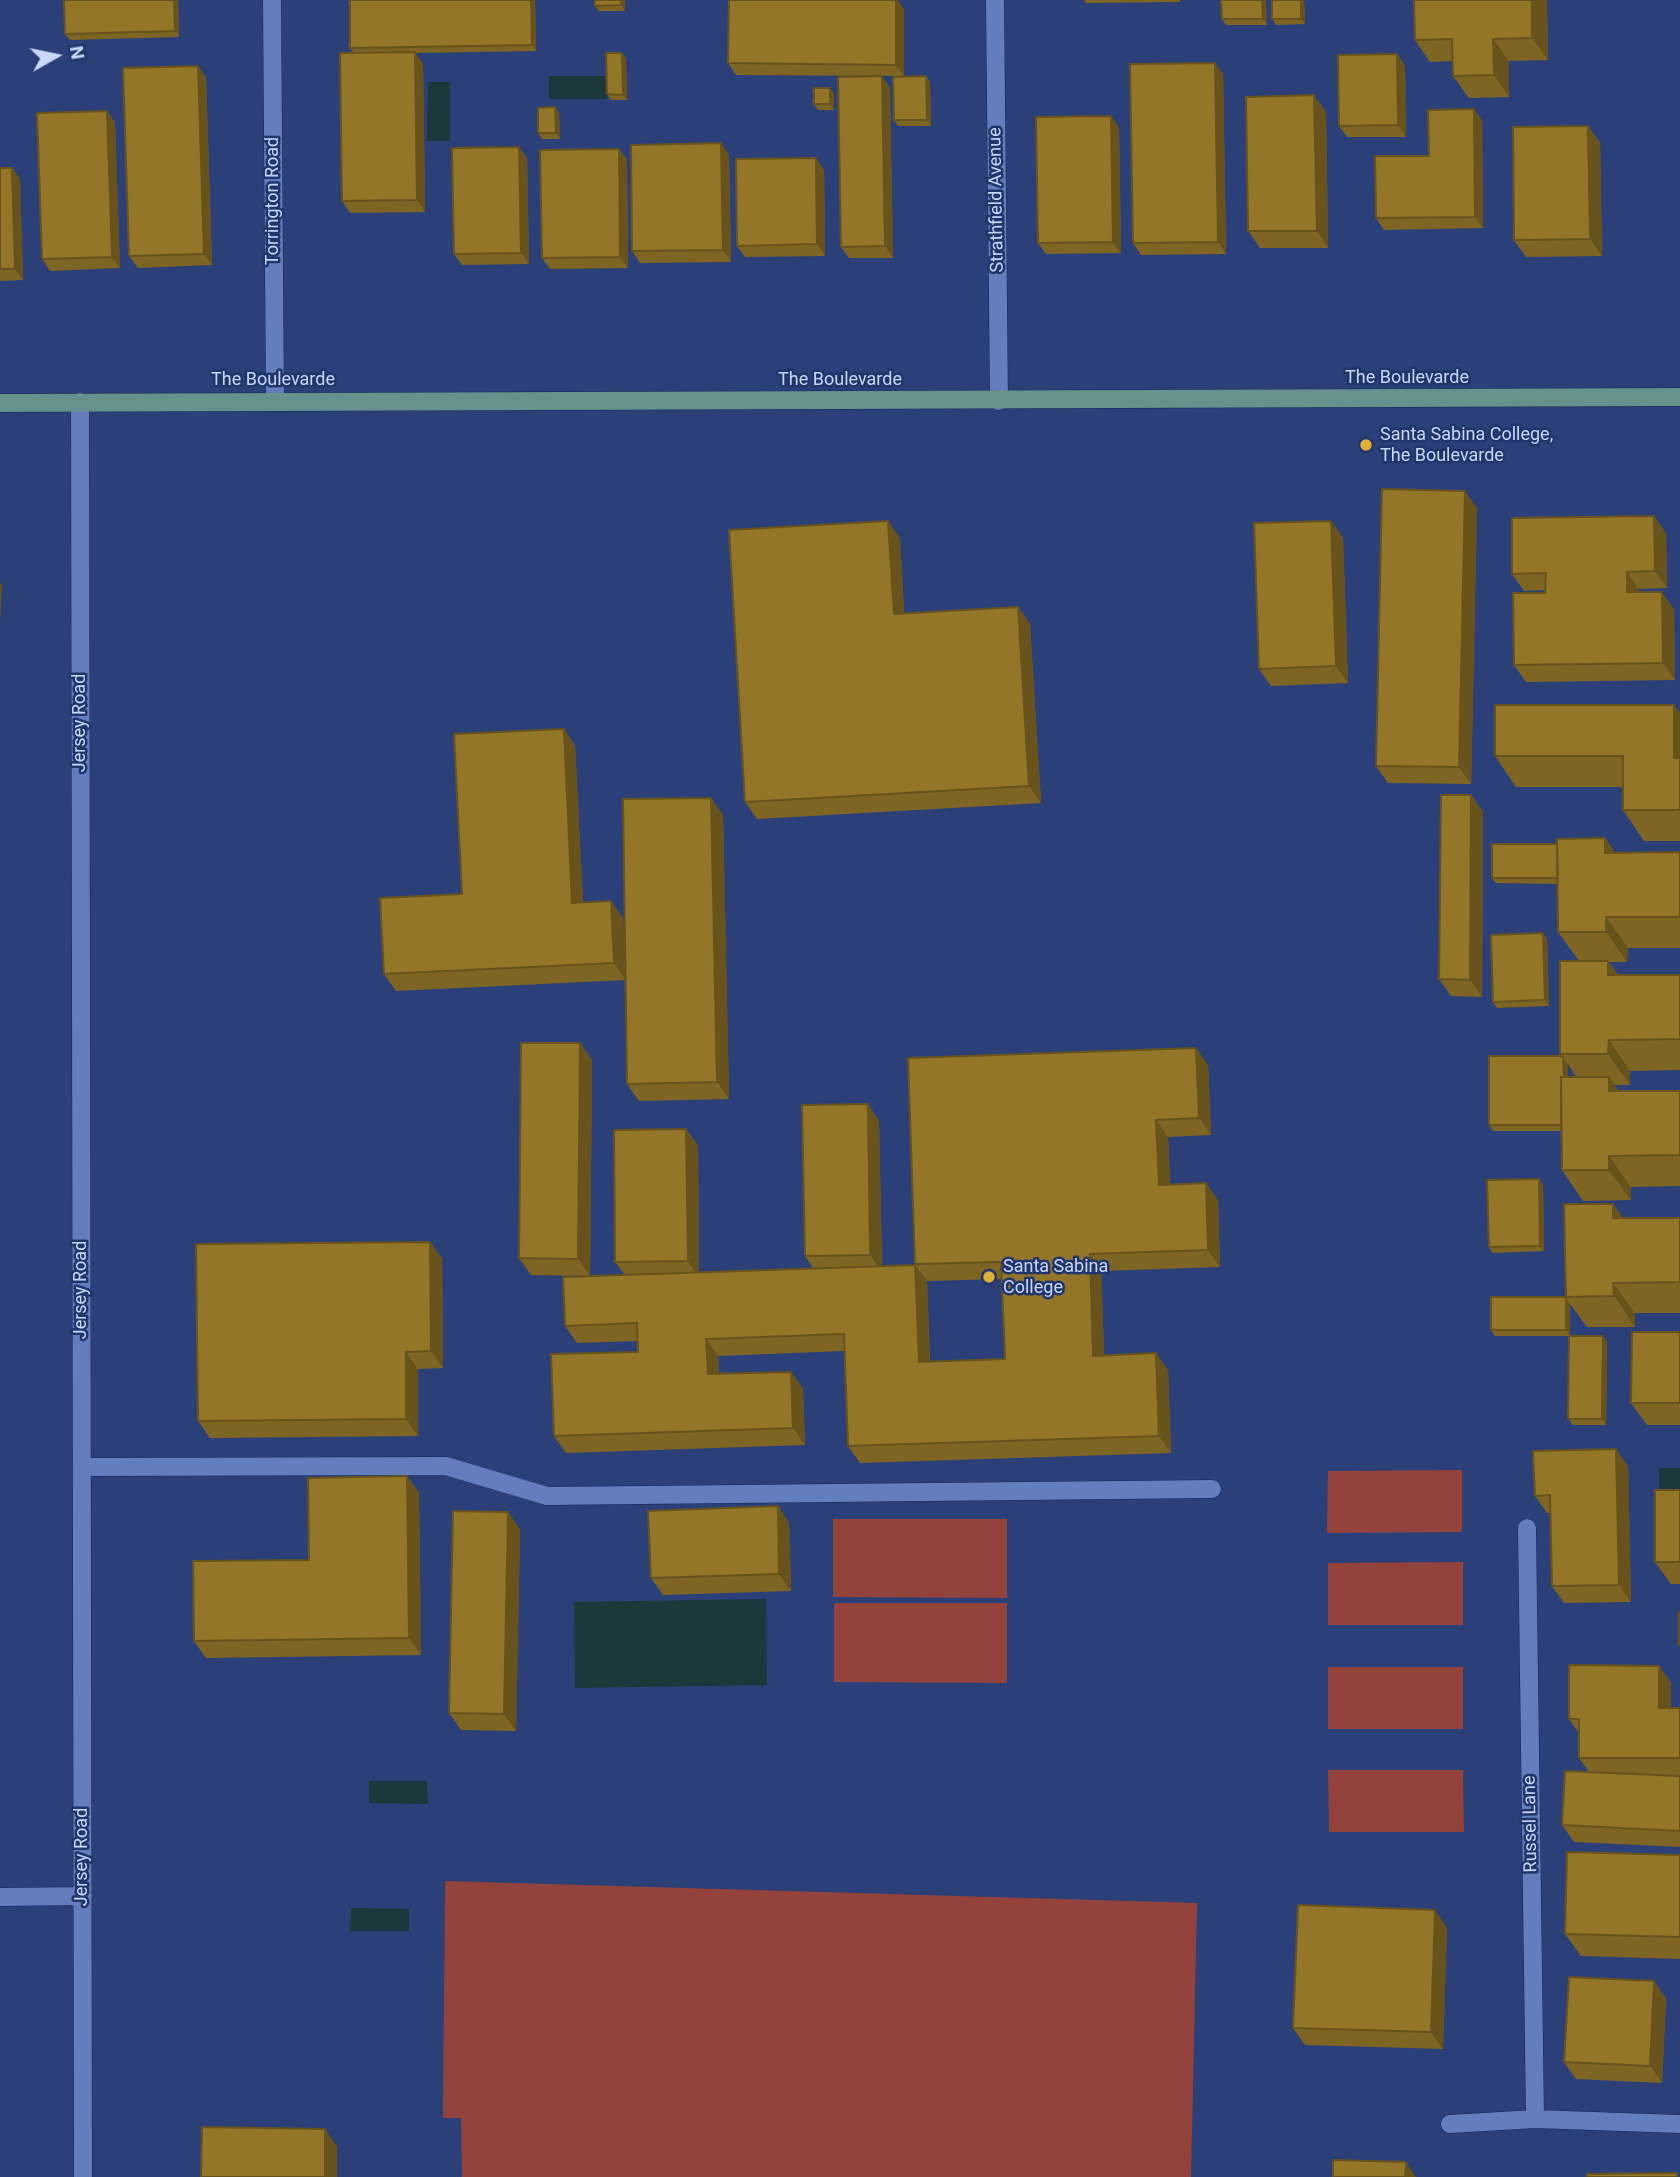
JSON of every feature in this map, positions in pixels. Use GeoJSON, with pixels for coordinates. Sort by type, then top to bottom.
{"type":"FeatureCollection","features":[{"type":"Feature","properties":{"kind":"main road","name":"The Boulevarde"},"geometry":{"type":"LineString","coordinates":[[0,402],[1680,397]]}},
{"type":"Feature","properties":{"kind":"street","name":"Torrington Road"},"geometry":{"type":"LineString","coordinates":[[272,0],[275,401]]}},
{"type":"Feature","properties":{"kind":"street","name":"Strathfield Avenue"},"geometry":{"type":"LineString","coordinates":[[996,0],[999,401]]}},
{"type":"Feature","properties":{"kind":"street","name":"Jersey Road"},"geometry":{"type":"LineString","coordinates":[[79,402],[83,2177]]}},
{"type":"Feature","properties":{"kind":"street"},"geometry":{"type":"LineString","coordinates":[[82,1467],[446,1466],[547,1496],[1212,1489]]}},
{"type":"Feature","properties":{"kind":"street","name":"Russel Lane"},"geometry":{"type":"LineString","coordinates":[[1527,1528],[1535,2119]]}},
{"type":"Feature","properties":{"kind":"street"},"geometry":{"type":"LineString","coordinates":[[0,1897],[82,1896]]}},
{"type":"Feature","properties":{"kind":"street"},"geometry":{"type":"LineString","coordinates":[[1450,2124],[1535,2119],[1680,2124]]}},
{"type":"Feature","properties":{"kind":"shaded area"},"geometry":{"type":"Polygon","coordinates":[[[549,76],[608,76],[607,99],[549,99],[549,76]]]}},
{"type":"Feature","properties":{"kind":"shaded area"},"geometry":{"type":"Polygon","coordinates":[[[428,82],[450,82],[450,141],[427,141],[428,82]]]}},
{"type":"Feature","properties":{"kind":"shaded area"},"geometry":{"type":"Polygon","coordinates":[[[1659,1468],[1680,1468],[1680,1509],[1660,1509],[1659,1468]]]}},
{"type":"Feature","properties":{"kind":"shaded area"},"geometry":{"type":"Polygon","coordinates":[[[1462,1470],[1462,1532],[1327,1533],[1328,1471],[1462,1470]]]}},
{"type":"Feature","properties":{"kind":"shaded area"},"geometry":{"type":"Polygon","coordinates":[[[833,1519],[1007,1519],[1007,1598],[833,1597],[833,1519]]]}},
{"type":"Feature","properties":{"kind":"shaded area"},"geometry":{"type":"Polygon","coordinates":[[[1463,1562],[1463,1625],[1328,1625],[1328,1563],[1463,1562]]]}},
{"type":"Feature","properties":{"kind":"shaded area"},"geometry":{"type":"Polygon","coordinates":[[[766,1599],[767,1685],[575,1688],[574,1602],[766,1599]]]}},
{"type":"Feature","properties":{"kind":"shaded area"},"geometry":{"type":"Polygon","coordinates":[[[834,1603],[1007,1603],[1007,1683],[834,1682],[834,1603]]]}},
{"type":"Feature","properties":{"kind":"shaded area"},"geometry":{"type":"Polygon","coordinates":[[[1328,1667],[1463,1667],[1463,1729],[1328,1729],[1328,1667]]]}},
{"type":"Feature","properties":{"kind":"shaded area"},"geometry":{"type":"Polygon","coordinates":[[[1328,1770],[1463,1770],[1464,1832],[1329,1832],[1328,1770]]]}},
{"type":"Feature","properties":{"kind":"shaded area"},"geometry":{"type":"Polygon","coordinates":[[[369,1781],[427,1781],[428,1804],[369,1803],[369,1781]]]}},
{"type":"Feature","properties":{"kind":"shaded area"},"geometry":{"type":"Polygon","coordinates":[[[445,1881],[1197,1903],[1191,2177],[462,2177],[461,2118],[443,2118],[445,1881]]]}},
{"type":"Feature","properties":{"kind":"shaded area"},"geometry":{"type":"Polygon","coordinates":[[[351,1908],[409,1909],[409,1931],[350,1931],[351,1908]]]}},
{"type":"Feature","properties":{"kind":"building"},"geometry":{"type":"Polygon","coordinates":[[[64,0],[174,0],[175,31],[65,34],[64,0]]]}},
{"type":"Feature","properties":{"kind":"building"},"geometry":{"type":"Polygon","coordinates":[[[350,0],[531,0],[532,45],[350,48],[350,0]]]}},
{"type":"Feature","properties":{"kind":"building"},"geometry":{"type":"Polygon","coordinates":[[[595,0],[621,0],[621,5],[595,6],[595,0]]]}},
{"type":"Feature","properties":{"kind":"building"},"geometry":{"type":"Polygon","coordinates":[[[729,0],[896,0],[896,65],[728,63],[729,0]]]}},
{"type":"Feature","properties":{"kind":"building"},"geometry":{"type":"Polygon","coordinates":[[[1221,0],[1262,0],[1263,19],[1222,19],[1221,0]]]}},
{"type":"Feature","properties":{"kind":"building"},"geometry":{"type":"Polygon","coordinates":[[[1272,0],[1301,0],[1301,19],[1272,19],[1272,0]]]}},
{"type":"Feature","properties":{"kind":"building"},"geometry":{"type":"Polygon","coordinates":[[[1414,0],[1532,0],[1532,38],[1493,39],[1494,75],[1453,76],[1452,39],[1415,40],[1414,0]]]}},
{"type":"Feature","properties":{"kind":"building"},"geometry":{"type":"Polygon","coordinates":[[[415,52],[417,200],[342,201],[340,53],[415,52]]]}},
{"type":"Feature","properties":{"kind":"building"},"geometry":{"type":"Polygon","coordinates":[[[606,53],[622,53],[623,95],[607,94],[606,53]]]}},
{"type":"Feature","properties":{"kind":"building"},"geometry":{"type":"Polygon","coordinates":[[[1397,54],[1398,125],[1339,126],[1338,55],[1397,54]]]}},
{"type":"Feature","properties":{"kind":"building"},"geometry":{"type":"Polygon","coordinates":[[[1215,63],[1218,242],[1133,243],[1130,64],[1215,63]]]}},
{"type":"Feature","properties":{"kind":"building"},"geometry":{"type":"Polygon","coordinates":[[[198,66],[204,254],[129,256],[123,68],[198,66]]]}},
{"type":"Feature","properties":{"kind":"building"},"geometry":{"type":"Polygon","coordinates":[[[882,76],[885,246],[841,247],[838,77],[882,76]]]}},
{"type":"Feature","properties":{"kind":"building"},"geometry":{"type":"Polygon","coordinates":[[[926,76],[927,120],[894,120],[893,77],[926,76]]]}},
{"type":"Feature","properties":{"kind":"building"},"geometry":{"type":"Polygon","coordinates":[[[814,88],[830,88],[830,104],[814,104],[814,88]]]}},
{"type":"Feature","properties":{"kind":"building"},"geometry":{"type":"Polygon","coordinates":[[[1314,95],[1317,231],[1248,231],[1246,97],[1314,95]]]}},
{"type":"Feature","properties":{"kind":"building"},"geometry":{"type":"Polygon","coordinates":[[[555,107],[556,133],[538,133],[538,108],[555,107]]]}},
{"type":"Feature","properties":{"kind":"building"},"geometry":{"type":"Polygon","coordinates":[[[1474,109],[1475,217],[1376,218],[1375,156],[1429,156],[1428,110],[1474,109]]]}},
{"type":"Feature","properties":{"kind":"building"},"geometry":{"type":"Polygon","coordinates":[[[107,111],[112,257],[42,259],[37,113],[107,111]]]}},
{"type":"Feature","properties":{"kind":"building"},"geometry":{"type":"Polygon","coordinates":[[[1111,116],[1113,242],[1038,243],[1036,117],[1111,116]]]}},
{"type":"Feature","properties":{"kind":"building"},"geometry":{"type":"Polygon","coordinates":[[[1588,126],[1590,239],[1514,240],[1513,127],[1588,126]]]}},
{"type":"Feature","properties":{"kind":"building"},"geometry":{"type":"Polygon","coordinates":[[[721,143],[723,250],[632,251],[631,145],[721,143]]]}},
{"type":"Feature","properties":{"kind":"building"},"geometry":{"type":"Polygon","coordinates":[[[519,147],[521,253],[454,254],[452,148],[519,147]]]}},
{"type":"Feature","properties":{"kind":"building"},"geometry":{"type":"Polygon","coordinates":[[[619,149],[620,257],[542,258],[540,150],[619,149]]]}},
{"type":"Feature","properties":{"kind":"building"},"geometry":{"type":"Polygon","coordinates":[[[816,158],[817,244],[737,246],[736,159],[816,158]]]}},
{"type":"Feature","properties":{"kind":"building"},"geometry":{"type":"Polygon","coordinates":[[[0,168],[12,168],[15,269],[0,269],[0,168]]]}},
{"type":"Feature","properties":{"kind":"building"},"geometry":{"type":"Polygon","coordinates":[[[1382,489],[1465,491],[1459,767],[1376,766],[1382,489]]]}},
{"type":"Feature","properties":{"kind":"building"},"geometry":{"type":"Polygon","coordinates":[[[1654,516],[1655,571],[1627,572],[1627,592],[1662,592],[1663,663],[1514,665],[1513,593],[1545,593],[1546,573],[1512,574],[1512,518],[1654,516]]]}},
{"type":"Feature","properties":{"kind":"building"},"geometry":{"type":"Polygon","coordinates":[[[888,521],[894,614],[1018,607],[1029,786],[745,802],[729,530],[888,521]]]}},
{"type":"Feature","properties":{"kind":"building"},"geometry":{"type":"Polygon","coordinates":[[[1331,521],[1336,666],[1259,669],[1254,523],[1331,521]]]}},
{"type":"Feature","properties":{"kind":"building"},"geometry":{"type":"Polygon","coordinates":[[[1495,705],[1674,705],[1674,758],[1680,758],[1680,810],[1623,810],[1623,756],[1495,756],[1495,705]]]}},
{"type":"Feature","properties":{"kind":"building"},"geometry":{"type":"Polygon","coordinates":[[[564,729],[572,903],[611,901],[614,963],[384,974],[380,898],[462,894],[454,734],[564,729]]]}},
{"type":"Feature","properties":{"kind":"building"},"geometry":{"type":"Polygon","coordinates":[[[1441,795],[1471,795],[1470,980],[1439,979],[1441,795]]]}},
{"type":"Feature","properties":{"kind":"building"},"geometry":{"type":"Polygon","coordinates":[[[711,798],[717,1082],[627,1084],[623,799],[711,798]]]}},
{"type":"Feature","properties":{"kind":"building"},"geometry":{"type":"Polygon","coordinates":[[[1605,838],[1605,853],[1680,852],[1680,917],[1606,917],[1606,932],[1558,932],[1557,839],[1605,838]]]}},
{"type":"Feature","properties":{"kind":"building"},"geometry":{"type":"Polygon","coordinates":[[[1492,844],[1557,844],[1558,878],[1492,878],[1492,844]]]}},
{"type":"Feature","properties":{"kind":"building"},"geometry":{"type":"Polygon","coordinates":[[[1543,933],[1545,1000],[1493,1002],[1491,935],[1543,933]]]}},
{"type":"Feature","properties":{"kind":"building"},"geometry":{"type":"Polygon","coordinates":[[[1560,961],[1608,961],[1608,975],[1680,975],[1680,1039],[1609,1040],[1608,1054],[1560,1054],[1560,961]]]}},
{"type":"Feature","properties":{"kind":"building"},"geometry":{"type":"Polygon","coordinates":[[[521,1043],[580,1043],[578,1259],[519,1258],[521,1043]]]}},
{"type":"Feature","properties":{"kind":"building"},"geometry":{"type":"Polygon","coordinates":[[[1196,1048],[1199,1118],[1156,1120],[1159,1185],[1206,1183],[1208,1250],[1090,1254],[1093,1356],[1156,1353],[1159,1436],[848,1446],[844,1334],[706,1339],[708,1374],[791,1372],[793,1428],[554,1436],[551,1354],[638,1352],[637,1323],[565,1326],[563,1277],[915,1265],[919,1362],[1005,1359],[1001,1262],[915,1264],[908,1058],[1196,1048]]]}},
{"type":"Feature","properties":{"kind":"building"},"geometry":{"type":"Polygon","coordinates":[[[1489,1056],[1562,1056],[1564,1077],[1561,1077],[1561,1125],[1489,1125],[1489,1056]]]}},
{"type":"Feature","properties":{"kind":"building"},"geometry":{"type":"Polygon","coordinates":[[[1561,1077],[1609,1077],[1609,1091],[1680,1091],[1680,1155],[1609,1156],[1609,1170],[1562,1170],[1561,1077]]]}},
{"type":"Feature","properties":{"kind":"building"},"geometry":{"type":"Polygon","coordinates":[[[868,1104],[870,1255],[805,1256],[802,1105],[868,1104]]]}},
{"type":"Feature","properties":{"kind":"building"},"geometry":{"type":"Polygon","coordinates":[[[686,1129],[688,1261],[615,1262],[614,1130],[686,1129]]]}},
{"type":"Feature","properties":{"kind":"building"},"geometry":{"type":"Polygon","coordinates":[[[1539,1179],[1540,1246],[1489,1247],[1487,1180],[1539,1179]]]}},
{"type":"Feature","properties":{"kind":"building"},"geometry":{"type":"Polygon","coordinates":[[[1564,1204],[1613,1204],[1613,1218],[1680,1218],[1680,1282],[1613,1283],[1614,1296],[1566,1297],[1564,1204]]]}},
{"type":"Feature","properties":{"kind":"building"},"geometry":{"type":"Polygon","coordinates":[[[430,1242],[431,1351],[406,1352],[406,1419],[198,1421],[196,1244],[430,1242]]]}},
{"type":"Feature","properties":{"kind":"building"},"geometry":{"type":"Polygon","coordinates":[[[1491,1297],[1566,1297],[1566,1330],[1491,1330],[1491,1297]]]}},
{"type":"Feature","properties":{"kind":"building"},"geometry":{"type":"Polygon","coordinates":[[[1632,1332],[1680,1332],[1680,1403],[1631,1403],[1632,1332]]]}},
{"type":"Feature","properties":{"kind":"building"},"geometry":{"type":"Polygon","coordinates":[[[1569,1336],[1603,1336],[1602,1419],[1568,1419],[1569,1336]]]}},
{"type":"Feature","properties":{"kind":"building"},"geometry":{"type":"Polygon","coordinates":[[[1616,1449],[1619,1585],[1552,1586],[1550,1495],[1535,1496],[1533,1451],[1616,1449]]]}},
{"type":"Feature","properties":{"kind":"building"},"geometry":{"type":"Polygon","coordinates":[[[407,1476],[409,1638],[194,1641],[193,1561],[309,1560],[308,1478],[407,1476]]]}},
{"type":"Feature","properties":{"kind":"building"},"geometry":{"type":"Polygon","coordinates":[[[1655,1490],[1680,1490],[1680,1562],[1655,1562],[1655,1490]]]}},
{"type":"Feature","properties":{"kind":"building"},"geometry":{"type":"Polygon","coordinates":[[[778,1506],[779,1574],[651,1578],[648,1511],[778,1506]]]}},
{"type":"Feature","properties":{"kind":"building"},"geometry":{"type":"Polygon","coordinates":[[[453,1511],[508,1512],[504,1714],[449,1713],[453,1511]]]}},
{"type":"Feature","properties":{"kind":"building"},"geometry":{"type":"Polygon","coordinates":[[[1680,1612],[1680,1645],[1679,1645],[1680,1612]]]}},
{"type":"Feature","properties":{"kind":"building"},"geometry":{"type":"Polygon","coordinates":[[[1569,1665],[1659,1666],[1659,1708],[1680,1708],[1680,1758],[1579,1758],[1579,1719],[1569,1719],[1569,1665]]]}},
{"type":"Feature","properties":{"kind":"building"},"geometry":{"type":"Polygon","coordinates":[[[1565,1771],[1680,1776],[1680,1831],[1562,1825],[1565,1771]]]}},
{"type":"Feature","properties":{"kind":"building"},"geometry":{"type":"Polygon","coordinates":[[[1567,1852],[1680,1855],[1680,1937],[1565,1934],[1567,1852]]]}},
{"type":"Feature","properties":{"kind":"building"},"geometry":{"type":"Polygon","coordinates":[[[1298,1905],[1435,1910],[1431,2032],[1293,2028],[1298,1905]]]}},
{"type":"Feature","properties":{"kind":"building"},"geometry":{"type":"Polygon","coordinates":[[[1569,1977],[1654,1981],[1650,2066],[1564,2062],[1569,1977]]]}},
{"type":"Feature","properties":{"kind":"building"},"geometry":{"type":"Polygon","coordinates":[[[202,2127],[325,2129],[325,2177],[201,2177],[202,2127]]]}},
{"type":"Feature","properties":{"kind":"building"},"geometry":{"type":"Polygon","coordinates":[[[1333,2160],[1406,2162],[1405,2177],[1333,2177],[1333,2160]]]}},
{"type":"Feature","properties":{"kind":"building"},"geometry":{"type":"Polygon","coordinates":[[[1677,2173],[1677,2177],[1587,2177],[1587,2174],[1677,2173]]]}},
{"type":"Feature","properties":{"kind":"place","name":"Santa Sabina College, The Boulevarde"},"geometry":{"type":"Point","coordinates":[1366,445]}},
{"type":"Feature","properties":{"kind":"place","name":"Santa Sabina College"},"geometry":{"type":"Point","coordinates":[989,1277]}}]}
